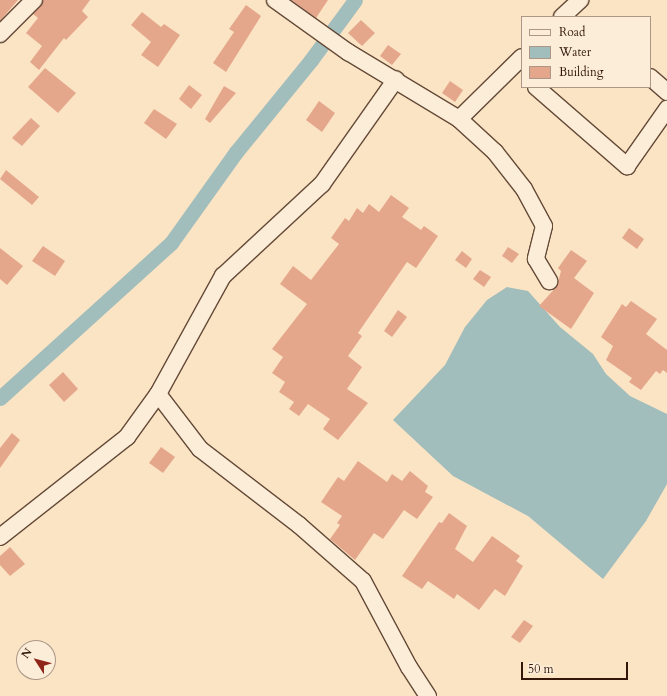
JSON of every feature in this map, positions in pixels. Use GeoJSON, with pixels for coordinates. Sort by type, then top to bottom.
{"type":"FeatureCollection","features":[{"type":"Feature","properties":{"kind":"street"},"geometry":{"type":"LineString","coordinates":[[0,34],[34,0]]}},
{"type":"Feature","properties":{"kind":"street"},"geometry":{"type":"LineString","coordinates":[[275,0],[348,52],[396,79],[459,119],[495,152],[524,189],[544,226],[536,259],[549,281]]}},
{"type":"Feature","properties":{"kind":"street"},"geometry":{"type":"LineString","coordinates":[[459,119],[519,66]]}},
{"type":"Feature","properties":{"kind":"street"},"geometry":{"type":"LineString","coordinates":[[651,78],[667,92]]}},
{"type":"Feature","properties":{"kind":"street"},"geometry":{"type":"LineString","coordinates":[[0,537],[127,437],[158,394],[223,276],[322,184],[396,79]]}},
{"type":"Feature","properties":{"kind":"street"},"geometry":{"type":"LineString","coordinates":[[537,88],[627,166],[667,110]]}},
{"type":"Feature","properties":{"kind":"street"},"geometry":{"type":"LineString","coordinates":[[158,394],[200,449],[299,525],[364,581],[409,667],[428,696]]}},
{"type":"Feature","properties":{"kind":"water"},"geometry":{"type":"Polygon","coordinates":[[[507,287],[528,291],[560,327],[593,354],[606,374],[630,396],[667,414],[667,484],[646,521],[603,579],[528,516],[453,476],[393,420],[445,365],[465,327],[487,300],[507,287]]]}},
{"type":"Feature","properties":{"kind":"building"},"geometry":{"type":"Polygon","coordinates":[[[0,0],[18,0],[0,21],[0,0]]]}},
{"type":"Feature","properties":{"kind":"building"},"geometry":{"type":"Polygon","coordinates":[[[43,0],[90,0],[82,11],[88,17],[66,40],[64,38],[39,70],[30,62],[42,46],[26,33],[38,18],[33,14],[43,0]]]}},
{"type":"Feature","properties":{"kind":"building"},"geometry":{"type":"Polygon","coordinates":[[[291,0],[328,0],[316,18],[291,0]]]}},
{"type":"Feature","properties":{"kind":"building"},"geometry":{"type":"Polygon","coordinates":[[[246,5],[261,16],[226,72],[213,63],[234,32],[229,29],[246,5]]]}},
{"type":"Feature","properties":{"kind":"building"},"geometry":{"type":"Polygon","coordinates":[[[142,12],[161,27],[164,24],[180,35],[158,67],[141,55],[151,42],[131,25],[142,12]]]}},
{"type":"Feature","properties":{"kind":"building"},"geometry":{"type":"Polygon","coordinates":[[[361,20],[375,33],[362,46],[348,33],[361,20]]]}},
{"type":"Feature","properties":{"kind":"building"},"geometry":{"type":"Polygon","coordinates":[[[388,45],[401,54],[392,65],[380,56],[388,45]]]}},
{"type":"Feature","properties":{"kind":"building"},"geometry":{"type":"Polygon","coordinates":[[[45,68],[76,93],[58,113],[28,87],[45,68]]]}},
{"type":"Feature","properties":{"kind":"building"},"geometry":{"type":"Polygon","coordinates":[[[450,81],[463,90],[455,102],[442,93],[450,81]]]}},
{"type":"Feature","properties":{"kind":"building"},"geometry":{"type":"Polygon","coordinates":[[[189,85],[202,95],[191,109],[179,99],[189,85]]]}},
{"type":"Feature","properties":{"kind":"building"},"geometry":{"type":"Polygon","coordinates":[[[224,86],[236,93],[210,123],[205,119],[224,86]]]}},
{"type":"Feature","properties":{"kind":"building"},"geometry":{"type":"Polygon","coordinates":[[[319,101],[335,113],[322,132],[306,120],[319,101]]]}},
{"type":"Feature","properties":{"kind":"building"},"geometry":{"type":"Polygon","coordinates":[[[154,109],[177,124],[166,139],[144,123],[154,109]]]}},
{"type":"Feature","properties":{"kind":"building"},"geometry":{"type":"Polygon","coordinates":[[[31,118],[40,126],[22,146],[12,138],[31,118]]]}},
{"type":"Feature","properties":{"kind":"building"},"geometry":{"type":"Polygon","coordinates":[[[6,170],[39,197],[32,205],[0,179],[6,170]]]}},
{"type":"Feature","properties":{"kind":"building"},"geometry":{"type":"Polygon","coordinates":[[[391,195],[409,208],[402,217],[421,230],[424,226],[438,236],[416,268],[407,262],[358,333],[362,336],[348,356],[362,367],[347,389],[368,403],[338,440],[323,429],[330,419],[308,404],[299,416],[289,409],[294,402],[279,392],[285,382],[272,373],[283,357],[272,349],[307,304],[280,284],[293,266],[311,280],[339,244],[331,238],[345,218],[349,221],[357,208],[363,213],[369,204],[379,212],[391,195]]]}},
{"type":"Feature","properties":{"kind":"building"},"geometry":{"type":"Polygon","coordinates":[[[629,228],[644,239],[637,249],[622,238],[629,228]]]}},
{"type":"Feature","properties":{"kind":"building"},"geometry":{"type":"Polygon","coordinates":[[[43,246],[65,261],[55,276],[32,261],[43,246]]]}},
{"type":"Feature","properties":{"kind":"building"},"geometry":{"type":"Polygon","coordinates":[[[508,247],[519,254],[512,263],[502,256],[508,247]]]}},
{"type":"Feature","properties":{"kind":"building"},"geometry":{"type":"Polygon","coordinates":[[[0,248],[23,266],[7,285],[0,279],[0,248]]]}},
{"type":"Feature","properties":{"kind":"building"},"geometry":{"type":"Polygon","coordinates":[[[571,250],[587,261],[574,278],[594,293],[571,329],[539,306],[557,286],[561,271],[558,268],[571,250]]]}},
{"type":"Feature","properties":{"kind":"building"},"geometry":{"type":"Polygon","coordinates":[[[462,251],[472,259],[466,268],[455,260],[462,251]]]}},
{"type":"Feature","properties":{"kind":"building"},"geometry":{"type":"Polygon","coordinates":[[[480,270],[491,277],[484,287],[473,279],[480,270]]]}},
{"type":"Feature","properties":{"kind":"building"},"geometry":{"type":"Polygon","coordinates":[[[631,301],[657,319],[646,334],[667,350],[667,373],[663,370],[660,374],[656,371],[641,390],[629,382],[632,378],[606,360],[613,346],[601,337],[622,304],[626,307],[631,301]]]}},
{"type":"Feature","properties":{"kind":"building"},"geometry":{"type":"Polygon","coordinates":[[[398,310],[407,317],[392,337],[384,331],[398,310]]]}},
{"type":"Feature","properties":{"kind":"building"},"geometry":{"type":"Polygon","coordinates":[[[63,372],[78,389],[64,402],[49,385],[63,372]]]}},
{"type":"Feature","properties":{"kind":"building"},"geometry":{"type":"Polygon","coordinates":[[[12,433],[20,440],[0,468],[0,448],[12,433]]]}},
{"type":"Feature","properties":{"kind":"building"},"geometry":{"type":"Polygon","coordinates":[[[161,447],[175,457],[163,473],[149,463],[161,447]]]}},
{"type":"Feature","properties":{"kind":"building"},"geometry":{"type":"Polygon","coordinates":[[[358,461],[387,482],[392,474],[402,481],[410,471],[428,486],[425,492],[433,497],[417,519],[404,510],[383,539],[374,533],[355,560],[330,539],[340,525],[337,523],[342,516],[321,502],[338,477],[344,481],[358,461]]]}},
{"type":"Feature","properties":{"kind":"building"},"geometry":{"type":"Polygon","coordinates":[[[449,513],[467,526],[455,549],[473,562],[492,536],[520,556],[516,561],[523,566],[505,596],[495,589],[479,610],[457,594],[454,599],[428,581],[422,589],[402,576],[439,522],[442,523],[449,513]]]}},
{"type":"Feature","properties":{"kind":"building"},"geometry":{"type":"Polygon","coordinates":[[[10,547],[25,564],[10,576],[0,565],[0,556],[10,547]]]}},
{"type":"Feature","properties":{"kind":"building"},"geometry":{"type":"Polygon","coordinates":[[[524,620],[533,626],[520,643],[511,637],[524,620]]]}},
{"type":"Feature","properties":{"kind":"waterway"},"geometry":{"type":"LineString","coordinates":[[0,398],[171,243],[236,152],[311,60],[355,0]]}}]}
